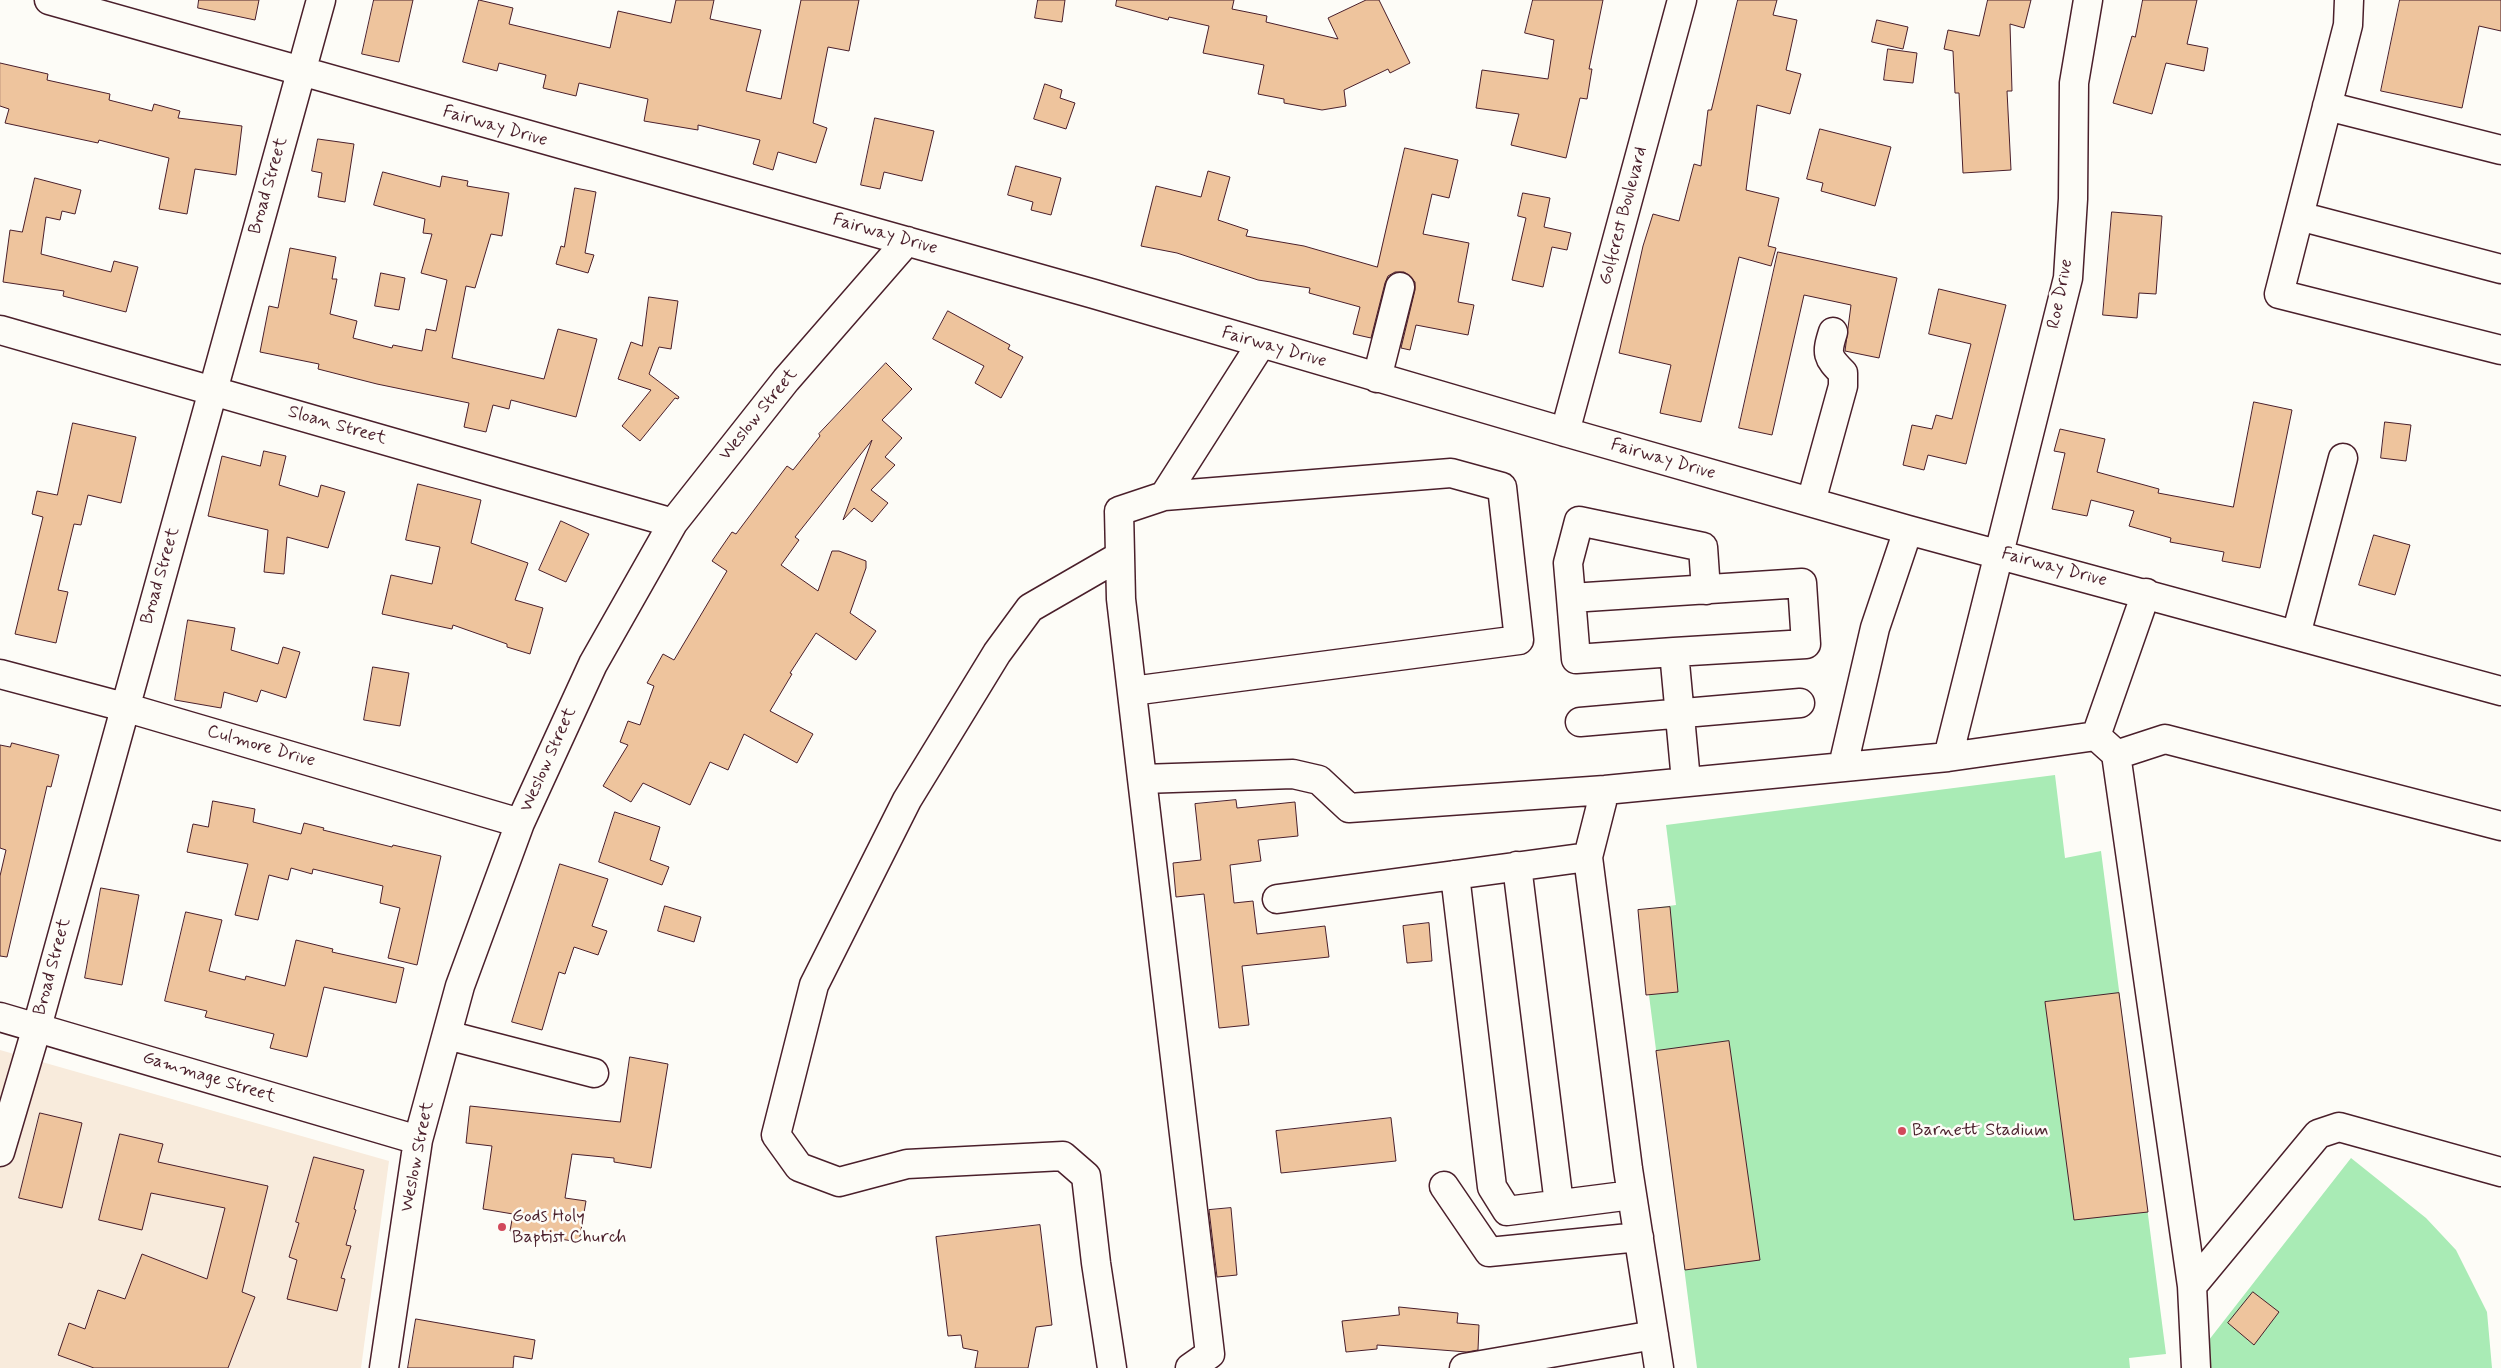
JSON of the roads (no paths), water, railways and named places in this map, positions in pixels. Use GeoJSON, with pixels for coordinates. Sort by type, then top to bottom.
{"type":"FeatureCollection","features":[{"type":"Feature","properties":{"kind":"street","name":"Fairway Drive"},"geometry":{"type":"LineString","coordinates":[[49,0],[301,73],[907,241],[1908,530],[1999,553],[2501,691]]}},
{"type":"Feature","properties":{"kind":"street","name":"Broad Street"},"geometry":{"type":"LineString","coordinates":[[0,1152],[37,1027],[321,0]]}},
{"type":"Feature","properties":{"kind":"street","name":"Golfcrest Boulevard"},"geometry":{"type":"LineString","coordinates":[[1565,432],[1682,0]]}},
{"type":"Feature","properties":{"kind":"street","name":"Roe Drive"},"geometry":{"type":"LineString","coordinates":[[1948,757],[2068,278],[2073,199],[2074,83],[2088,0]]}},
{"type":"Feature","properties":{"kind":"street"},"geometry":{"type":"LineString","coordinates":[[2349,0],[2348,25],[2279,294],[2501,350]]}},
{"type":"Feature","properties":{"kind":"street"},"geometry":{"type":"LineString","coordinates":[[2327,106],[2501,150]]}},
{"type":"Feature","properties":{"kind":"street"},"geometry":{"type":"LineString","coordinates":[[2299,216],[2501,269]]}},
{"type":"Feature","properties":{"kind":"street","name":"Weslow Street"},"geometry":{"type":"LineString","coordinates":[[384,1368],[418,1140],[460,986],[520,823],[592,664],[673,523],[786,380],[907,241]]}},
{"type":"Feature","properties":{"kind":"street"},"geometry":{"type":"LineString","coordinates":[[1377,378],[1400,287]]}},
{"type":"Feature","properties":{"kind":"street","name":"Sloan Street"},"geometry":{"type":"LineString","coordinates":[[0,330],[673,523]]}},
{"type":"Feature","properties":{"kind":"street"},"geometry":{"type":"LineString","coordinates":[[1811,502],[1843,386],[1842,374],[1831,361],[1828,351],[1833,332]]}},
{"type":"Feature","properties":{"kind":"street"},"geometry":{"type":"LineString","coordinates":[[1164,496],[1261,344]]}},
{"type":"Feature","properties":{"kind":"street"},"geometry":{"type":"LineString","coordinates":[[2296,634],[2343,458]]}},
{"type":"Feature","properties":{"kind":"street"},"geometry":{"type":"LineString","coordinates":[[1132,691],[1519,640],[1502,488],[1451,473],[1164,496],[1119,511],[1121,599],[1210,1354],[1190,1368]]}},
{"type":"Feature","properties":{"kind":"street"},"geometry":{"type":"LineString","coordinates":[[1571,598],[1706,590],[1802,583],[1806,644],[1576,658],[1568,563],[1579,520],[1703,547],[1706,590]]}},
{"type":"Feature","properties":{"kind":"street"},"geometry":{"type":"LineString","coordinates":[[1843,766],[1875,628],[1908,530]]}},
{"type":"Feature","properties":{"kind":"street"},"geometry":{"type":"LineString","coordinates":[[1112,1368],[1096,1263],[1086,1176],[1063,1156],[906,1164],[839,1182],[799,1167],[776,1135],[814,985],[907,800],[997,653],[1030,608],[1120,556]]}},
{"type":"Feature","properties":{"kind":"street"},"geometry":{"type":"LineString","coordinates":[[2096,736],[2146,593]]}},
{"type":"Feature","properties":{"kind":"street"},"geometry":{"type":"LineString","coordinates":[[1674,652],[1686,781]]}},
{"type":"Feature","properties":{"kind":"street","name":"Culmore Drive"},"geometry":{"type":"LineString","coordinates":[[0,674],[124,707],[520,823]]}},
{"type":"Feature","properties":{"kind":"street"},"geometry":{"type":"LineString","coordinates":[[1580,722],[1800,703]]}},
{"type":"Feature","properties":{"kind":"street"},"geometry":{"type":"LineString","coordinates":[[1142,779],[1293,774],[1320,780],[1350,808],[1605,790],[1948,757],[2096,736]]}},
{"type":"Feature","properties":{"kind":"street"},"geometry":{"type":"LineString","coordinates":[[2096,736],[2116,755],[2192,1286],[2196,1368]]}},
{"type":"Feature","properties":{"kind":"street"},"geometry":{"type":"LineString","coordinates":[[2116,755],[2165,739],[2501,826]]}},
{"type":"Feature","properties":{"kind":"street"},"geometry":{"type":"LineString","coordinates":[[1605,790],[1588,857],[1632,1194],[1659,1368]]}},
{"type":"Feature","properties":{"kind":"street"},"geometry":{"type":"LineString","coordinates":[[1277,899],[1588,857]]}},
{"type":"Feature","properties":{"kind":"street"},"geometry":{"type":"LineString","coordinates":[[1517,866],[1559,1204]]}},
{"type":"Feature","properties":{"kind":"street"},"geometry":{"type":"LineString","coordinates":[[1455,875],[1492,1187],[1507,1211],[1632,1194]]}},
{"type":"Feature","properties":{"kind":"street","name":"Gammage Street"},"geometry":{"type":"LineString","coordinates":[[0,1016],[418,1140]]}},
{"type":"Feature","properties":{"kind":"street"},"geometry":{"type":"LineString","coordinates":[[447,1035],[594,1073]]}},
{"type":"Feature","properties":{"kind":"street"},"geometry":{"type":"LineString","coordinates":[[2192,1286],[2318,1134],[2339,1127],[2501,1172]]}},
{"type":"Feature","properties":{"kind":"street"},"geometry":{"type":"LineString","coordinates":[[1444,1186],[1488,1252],[1639,1237]]}},
{"type":"Feature","properties":{"kind":"street"},"geometry":{"type":"LineString","coordinates":[[1464,1368],[1550,1361],[1654,1335]]}},
{"type":"Feature","properties":{"kind":"place","name":"Barnett Stadium"},"geometry":{"type":"Point","coordinates":[1902,1131]}},
{"type":"Feature","properties":{"kind":"place","name":"Gods Holy Baptist Church"},"geometry":{"type":"Point","coordinates":[502,1227]}}]}
